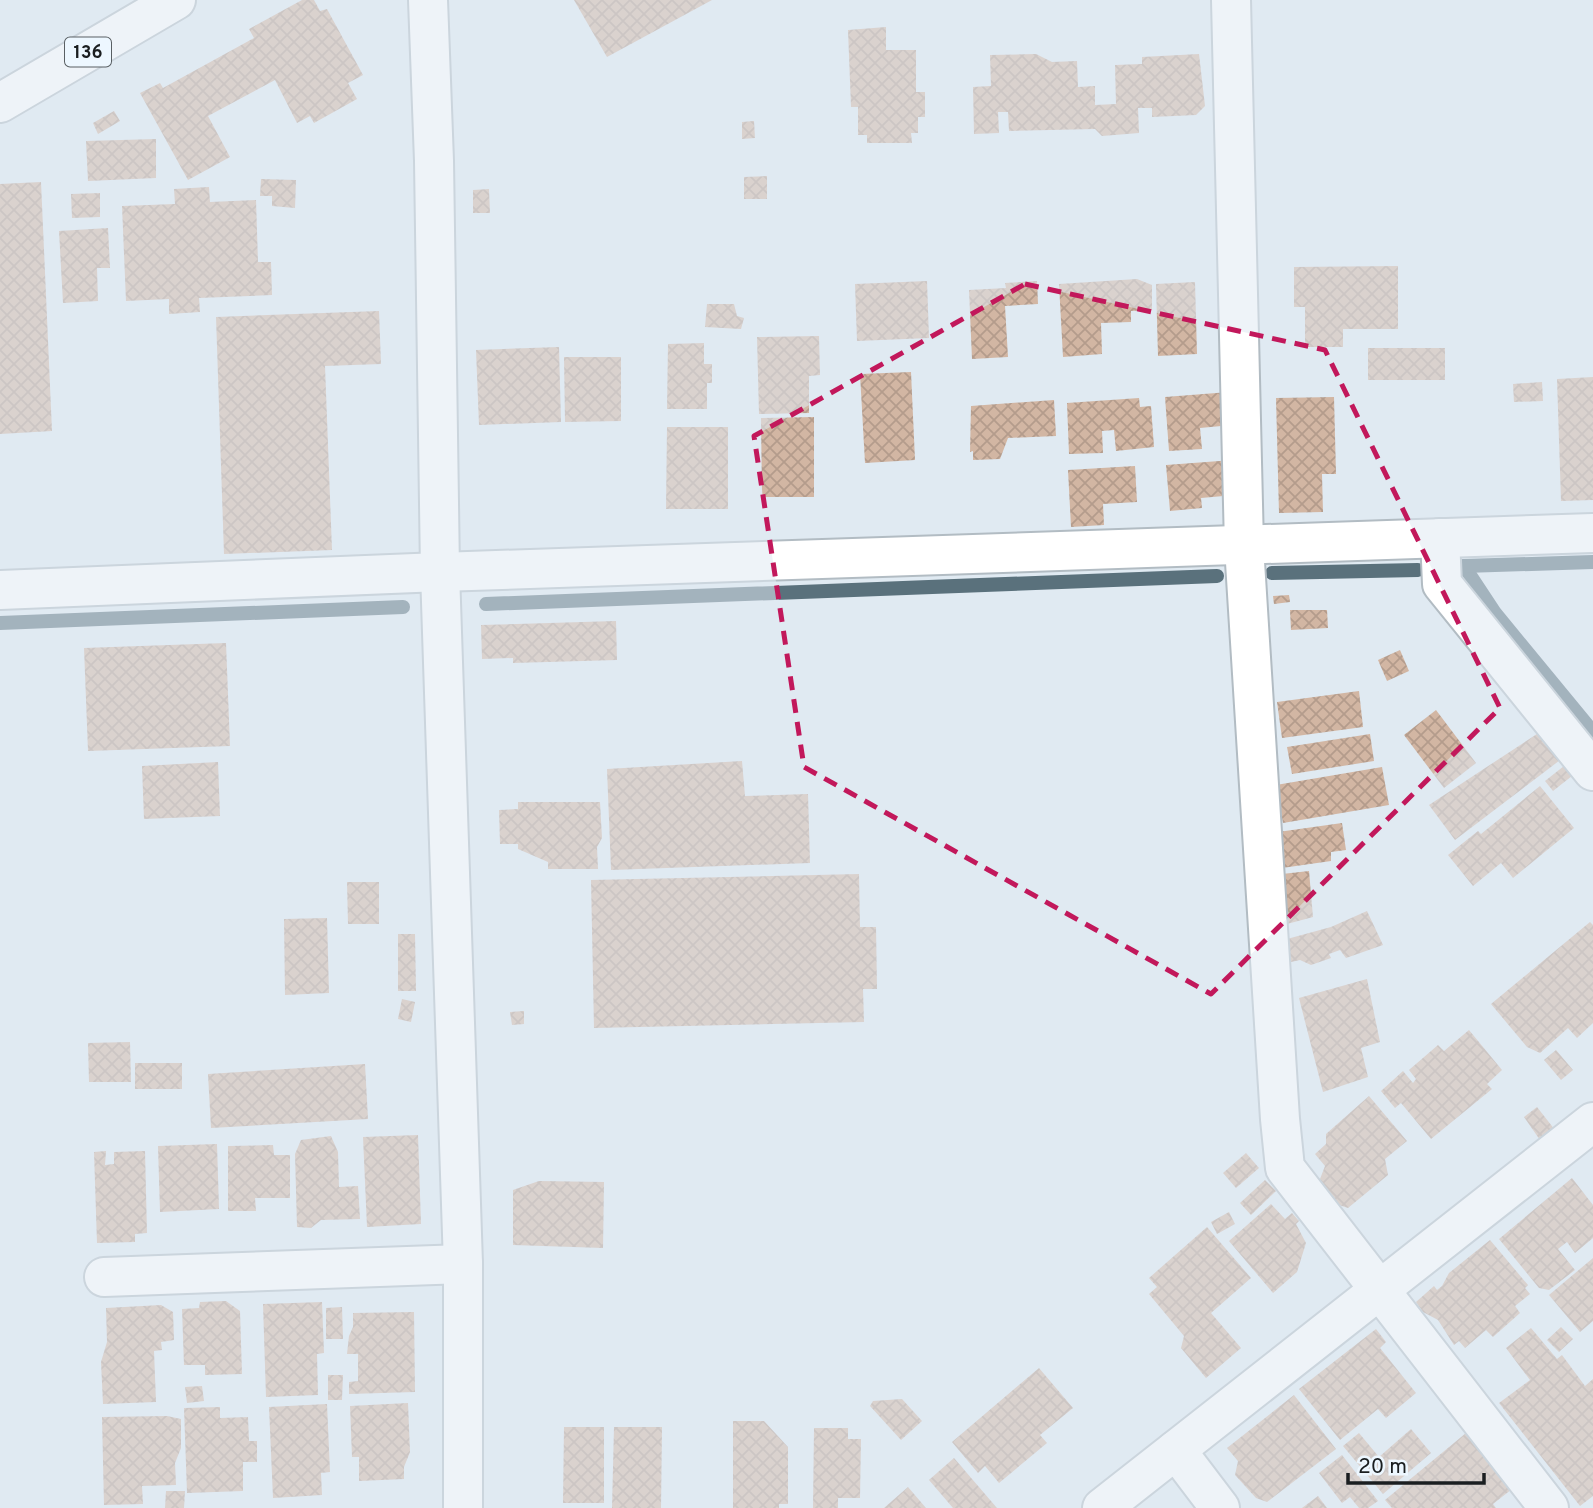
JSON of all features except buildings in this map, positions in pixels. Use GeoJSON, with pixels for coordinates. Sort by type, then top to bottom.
{"type":"FeatureCollection","features":[{"type":"Feature","properties":{"kind":"main road","name":"136"},"geometry":{"type":"LineString","coordinates":[[0,103],[176,0]]}},
{"type":"Feature","properties":{"kind":"main road"},"geometry":{"type":"LineString","coordinates":[[428,0],[434,161],[440,572],[463,1264],[464,1508]]}},
{"type":"Feature","properties":{"kind":"main road"},"geometry":{"type":"LineString","coordinates":[[1231,0],[1244,546],[1285,1168],[1549,1508]]}},
{"type":"Feature","properties":{"kind":"main road"},"geometry":{"type":"LineString","coordinates":[[0,590],[440,572],[1593,533]]}},
{"type":"Feature","properties":{"kind":"main road"},"geometry":{"type":"LineString","coordinates":[[1440,538],[1442,584],[1593,771]]}},
{"type":"Feature","properties":{"kind":"main road"},"geometry":{"type":"LineString","coordinates":[[1102,1508],[1593,1122]]}},
{"type":"Feature","properties":{"kind":"main road"},"geometry":{"type":"LineString","coordinates":[[104,1277],[463,1264]]}},
{"type":"Feature","properties":{"kind":"main road"},"geometry":{"type":"LineString","coordinates":[[1175,1450],[1220,1508]]}},
{"type":"Feature","properties":{"kind":"highlighted area"},"geometry":{"type":"Polygon","coordinates":[[[1025,284],[1325,350],[1500,708],[1211,994],[804,767],[754,436],[1025,284]]]}},
{"type":"Feature","properties":{"kind":"waterway"},"geometry":{"type":"LineString","coordinates":[[1464,566],[1593,562]]}},
{"type":"Feature","properties":{"kind":"waterway"},"geometry":{"type":"LineString","coordinates":[[1464,566],[1495,613],[1593,732]]}},
{"type":"Feature","properties":{"kind":"waterway"},"geometry":{"type":"LineString","coordinates":[[1272,573],[1418,570]]}},
{"type":"Feature","properties":{"kind":"waterway"},"geometry":{"type":"LineString","coordinates":[[486,604],[1217,576]]}},
{"type":"Feature","properties":{"kind":"waterway"},"geometry":{"type":"LineString","coordinates":[[0,623],[403,607]]}}]}
